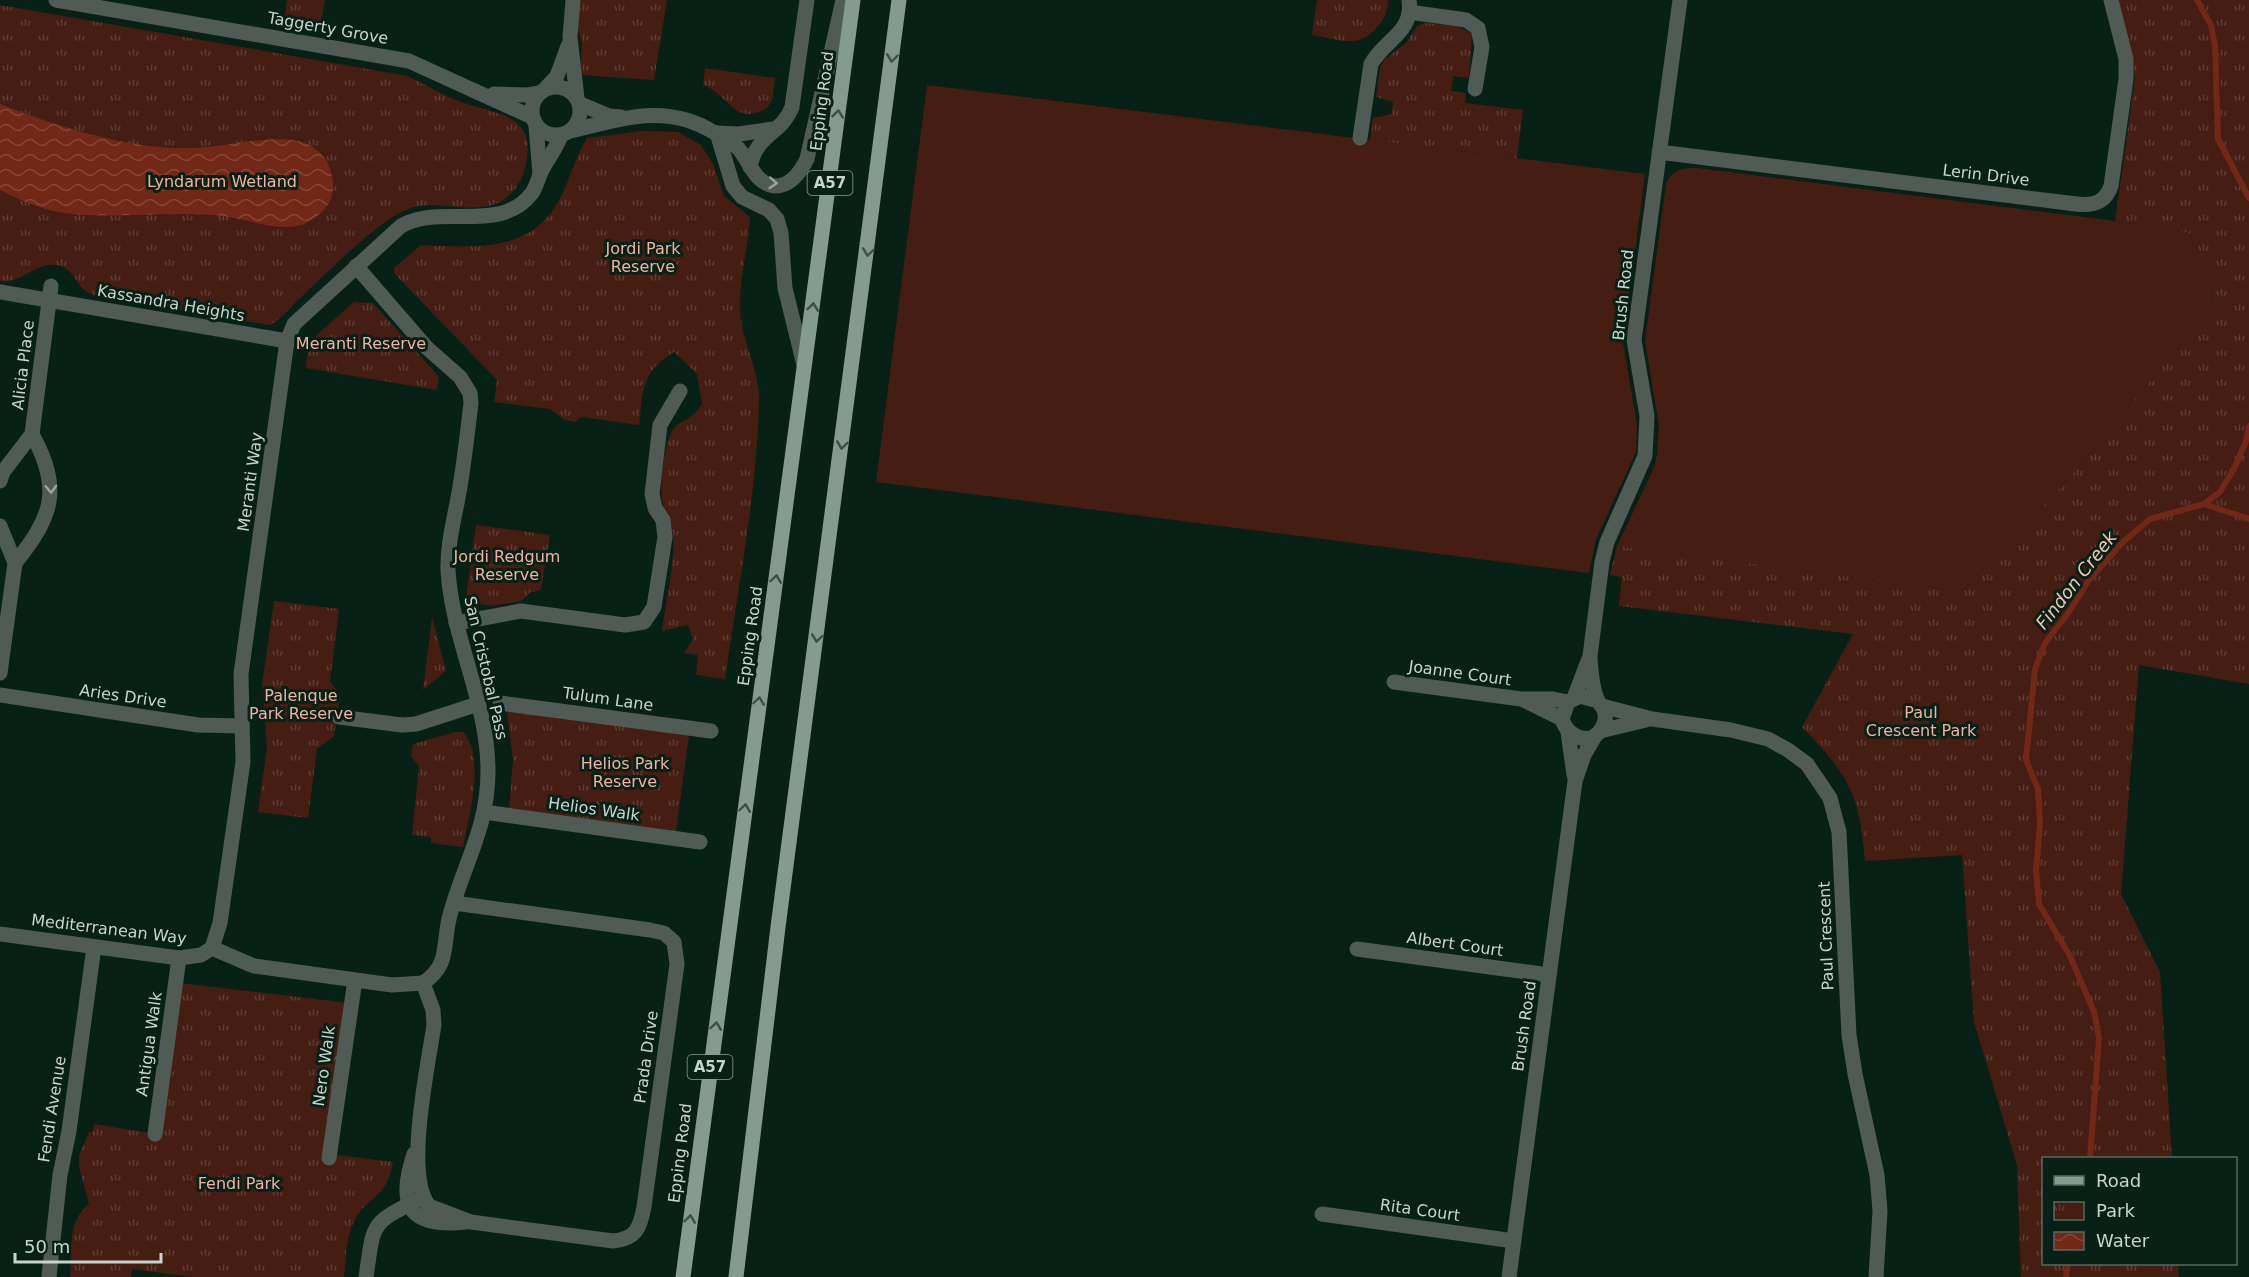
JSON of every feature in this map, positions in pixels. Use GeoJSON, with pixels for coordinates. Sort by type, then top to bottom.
{"type":"FeatureCollection","features":[{"type":"Feature","properties":{"kind":"main road","name":"Epping Road"},"geometry":{"type":"LineString","coordinates":[[683,1277],[853,0]]}},
{"type":"Feature","properties":{"kind":"main road"},"geometry":{"type":"LineString","coordinates":[[736,1277],[899,0]]}},
{"type":"Feature","properties":{"kind":"street","name":"Taggerty Grove"},"geometry":{"type":"LineString","coordinates":[[56,0],[390,57],[416,64],[482,93],[534,122]]}},
{"type":"Feature","properties":{"kind":"street"},"geometry":{"type":"LineString","coordinates":[[540,174],[532,104],[557,76],[566,57],[573,0]]}},
{"type":"Feature","properties":{"kind":"street"},"geometry":{"type":"LineString","coordinates":[[750,167],[752,151],[773,129],[783,123],[792,107],[807,0]]}},
{"type":"Feature","properties":{"kind":"street"},"geometry":{"type":"LineString","coordinates":[[542,91],[559,87],[566,89],[578,101],[609,116],[627,118],[673,115],[696,121],[738,148],[763,183],[777,186],[790,182],[800,173],[807,159],[843,0]]}},
{"type":"Feature","properties":{"kind":"street","name":"Brush Road"},"geometry":{"type":"LineString","coordinates":[[1571,700],[1590,656],[1602,562],[1607,542],[1646,456],[1647,416],[1634,340],[1680,0]]}},
{"type":"Feature","properties":{"kind":"street","name":"Lerin Drive"},"geometry":{"type":"LineString","coordinates":[[1659,153],[2056,202],[2094,204],[2103,200],[2110,189],[2126,79],[2126,59],[2111,0]]}},
{"type":"Feature","properties":{"kind":"street"},"geometry":{"type":"LineString","coordinates":[[1360,138],[1371,64],[1376,55],[1405,27],[1409,6],[1466,20],[1478,28],[1482,47],[1475,89]]}},
{"type":"Feature","properties":{"kind":"street"},"geometry":{"type":"LineString","coordinates":[[566,133],[579,119],[570,37]]}},
{"type":"Feature","properties":{"kind":"street","name":"Taggerty Grove"},"geometry":{"type":"LineString","coordinates":[[482,93],[527,95],[542,91]]}},
{"type":"Feature","properties":{"kind":"street"},"geometry":{"type":"LineString","coordinates":[[534,122],[547,134],[566,133],[627,118]]}},
{"type":"Feature","properties":{"kind":"street"},"geometry":{"type":"LineString","coordinates":[[717,134],[739,134],[773,129]]}},
{"type":"Feature","properties":{"kind":"street","name":"Meranti Way"},"geometry":{"type":"LineString","coordinates":[[212,948],[220,923],[240,785],[243,726],[241,674],[287,341],[294,324],[304,312],[401,226],[415,219],[498,215],[518,207],[533,192],[540,174],[566,133]]}},
{"type":"Feature","properties":{"kind":"street"},"geometry":{"type":"LineString","coordinates":[[717,134],[733,186],[742,197],[769,210],[777,219],[781,233],[785,288],[804,365]]}},
{"type":"Feature","properties":{"kind":"street","name":"San Cristobal Pass"},"geometry":{"type":"LineString","coordinates":[[356,266],[433,355],[460,377],[470,393],[462,480],[448,554],[456,623],[486,738],[484,813],[480,835],[454,903],[441,966],[434,976],[423,983]]}},
{"type":"Feature","properties":{"kind":"street","name":"Kassandra Heights"},"geometry":{"type":"LineString","coordinates":[[0,292],[50,294],[287,341]]}},
{"type":"Feature","properties":{"kind":"street","name":"Alicia Place"},"geometry":{"type":"LineString","coordinates":[[0,673],[15,563],[44,522],[51,500],[50,477],[32,434],[50,294]]}},
{"type":"Feature","properties":{"kind":"street"},"geometry":{"type":"LineString","coordinates":[[456,623],[521,610],[626,625],[644,622],[654,607],[665,537],[663,520],[655,508],[652,494],[660,425],[680,391]]}},
{"type":"Feature","properties":{"kind":"street","name":"Alicia Place"},"geometry":{"type":"LineString","coordinates":[[0,481],[3,471],[32,434]]}},
{"type":"Feature","properties":{"kind":"street","name":"Alicia Place"},"geometry":{"type":"LineString","coordinates":[[0,526],[15,563]]}},
{"type":"Feature","properties":{"kind":"street","name":"Brush Road"},"geometry":{"type":"LineString","coordinates":[[1590,656],[1600,703]]}},
{"type":"Feature","properties":{"kind":"street","name":"Joanne Court"},"geometry":{"type":"LineString","coordinates":[[1394,682],[1521,699],[1571,700]]}},
{"type":"Feature","properties":{"kind":"street","name":"Aries Drive"},"geometry":{"type":"LineString","coordinates":[[0,695],[198,725],[243,726]]}},
{"type":"Feature","properties":{"kind":"street"},"geometry":{"type":"LineString","coordinates":[[1586,696],[1600,703],[1605,719],[1597,734],[1581,739],[1565,726],[1571,700],[1586,696]]}},
{"type":"Feature","properties":{"kind":"street","name":"Joanne Court"},"geometry":{"type":"LineString","coordinates":[[1521,699],[1565,726]]}},
{"type":"Feature","properties":{"kind":"street","name":"Tulum Lane"},"geometry":{"type":"LineString","coordinates":[[500,703],[711,731]]}},
{"type":"Feature","properties":{"kind":"street","name":"Paul Crescent"},"geometry":{"type":"LineString","coordinates":[[1600,703],[1652,719],[1731,730],[1768,739],[1807,764],[1830,798],[1839,832],[1849,1035],[1878,1187],[1880,1210],[1876,1277]]}},
{"type":"Feature","properties":{"kind":"street"},"geometry":{"type":"LineString","coordinates":[[339,717],[402,725],[416,724],[478,704]]}},
{"type":"Feature","properties":{"kind":"street","name":"Paul Crescent"},"geometry":{"type":"LineString","coordinates":[[1597,734],[1652,719]]}},
{"type":"Feature","properties":{"kind":"street","name":"Brush Road"},"geometry":{"type":"LineString","coordinates":[[1565,726],[1575,781]]}},
{"type":"Feature","properties":{"kind":"street","name":"Brush Road"},"geometry":{"type":"LineString","coordinates":[[1509,1277],[1575,781],[1584,755],[1597,734]]}},
{"type":"Feature","properties":{"kind":"street","name":"Helios Walk"},"geometry":{"type":"LineString","coordinates":[[484,813],[700,842]]}},
{"type":"Feature","properties":{"kind":"street","name":"Prada Drive"},"geometry":{"type":"LineString","coordinates":[[416,1201],[420,1218],[431,1223],[471,1222],[613,1241],[627,1240],[639,1230],[644,1207],[677,954],[674,942],[664,933],[454,903]]}},
{"type":"Feature","properties":{"kind":"street","name":"Mediterranean Way"},"geometry":{"type":"LineString","coordinates":[[0,934],[179,958],[201,955],[212,948]]}},
{"type":"Feature","properties":{"kind":"street","name":"Fendi Avenue"},"geometry":{"type":"LineString","coordinates":[[49,1277],[60,1175],[69,1131],[94,947]]}},
{"type":"Feature","properties":{"kind":"street"},"geometry":{"type":"LineString","coordinates":[[212,948],[254,966],[403,986],[423,983],[433,1010],[434,1025],[418,1142],[406,1179],[405,1192],[416,1201],[379,1221],[371,1240],[366,1277]]}},
{"type":"Feature","properties":{"kind":"street","name":"Albert Court"},"geometry":{"type":"LineString","coordinates":[[1357,949],[1549,975]]}},
{"type":"Feature","properties":{"kind":"street","name":"Antigua Walk"},"geometry":{"type":"LineString","coordinates":[[155,1134],[179,958]]}},
{"type":"Feature","properties":{"kind":"street","name":"Nero Walk"},"geometry":{"type":"LineString","coordinates":[[329,1158],[355,980]]}},
{"type":"Feature","properties":{"kind":"street","name":"Rita Court"},"geometry":{"type":"LineString","coordinates":[[1322,1214],[1514,1241]]}},
{"type":"Feature","properties":{"kind":"green space"},"geometry":{"type":"Polygon","coordinates":[[[287,0],[325,0],[321,23],[285,16],[287,0]]]}},
{"type":"Feature","properties":{"kind":"green space"},"geometry":{"type":"Polygon","coordinates":[[[581,0],[667,0],[654,80],[580,75],[582,43],[576,22],[581,0]]]}},
{"type":"Feature","properties":{"kind":"green space"},"geometry":{"type":"Polygon","coordinates":[[[1317,0],[1388,0],[1388,7],[1379,26],[1368,36],[1355,41],[1339,40],[1312,35],[1317,0]]]}},
{"type":"Feature","properties":{"kind":"green space","name":"Paul Crescent Park"},"geometry":{"type":"Polygon","coordinates":[[[2118,0],[2249,0],[2249,684],[2139,665],[2121,894],[2160,972],[2172,1157],[2042,1157],[2042,1265],[2178,1265],[2179,1277],[2021,1277],[2017,1165],[1974,1022],[1962,855],[1865,861],[1860,819],[1849,787],[1831,758],[1802,727],[1853,634],[1619,606],[1622,577],[1610,575],[1617,546],[1962,591],[2065,483],[2212,307],[2213,284],[2189,233],[2115,221],[2135,78],[2118,0]]]}},
{"type":"Feature","properties":{"kind":"green space","name":"Lyndarum Wetland"},"geometry":{"type":"Polygon","coordinates":[[[0,5],[408,76],[461,102],[501,114],[521,127],[526,137],[528,150],[525,168],[518,185],[501,202],[472,208],[424,206],[401,212],[389,219],[335,264],[270,325],[99,297],[84,289],[66,269],[54,265],[39,268],[16,279],[0,281],[0,5]]]}},
{"type":"Feature","properties":{"kind":"green space"},"geometry":{"type":"Polygon","coordinates":[[[1425,23],[1456,26],[1472,33],[1469,78],[1453,76],[1451,91],[1466,93],[1465,103],[1523,110],[1517,158],[1370,140],[1373,118],[1392,114],[1393,102],[1376,97],[1380,68],[1384,60],[1407,42],[1417,26],[1425,23]]]}},
{"type":"Feature","properties":{"kind":"green space"},"geometry":{"type":"Polygon","coordinates":[[[705,68],[775,78],[772,100],[767,108],[756,113],[739,112],[720,95],[703,85],[705,68]]]}},
{"type":"Feature","properties":{"kind":"green space"},"geometry":{"type":"Polygon","coordinates":[[[927,85],[1645,174],[1623,343],[1637,425],[1636,452],[1596,539],[1589,573],[876,482],[927,85]]]}},
{"type":"Feature","properties":{"kind":"green space","name":"Jordi Park Reserve"},"geometry":{"type":"Polygon","coordinates":[[[641,131],[678,132],[701,145],[713,164],[724,196],[750,217],[741,285],[740,312],[759,392],[759,402],[751,506],[725,679],[696,675],[698,655],[684,653],[693,639],[688,625],[662,631],[673,550],[672,529],[662,497],[663,467],[672,431],[694,414],[702,404],[697,374],[674,352],[663,359],[649,375],[646,383],[639,425],[581,417],[575,422],[565,420],[550,409],[494,402],[497,380],[394,273],[394,268],[421,245],[498,244],[532,231],[546,219],[558,202],[587,138],[641,131]]]}},
{"type":"Feature","properties":{"kind":"green space"},"geometry":{"type":"Polygon","coordinates":[[[1697,168],[2115,221],[2189,233],[2213,284],[2212,307],[2065,483],[1962,591],[1617,546],[1653,470],[1657,455],[1659,425],[1645,341],[1666,184],[1678,171],[1697,168]]]}},
{"type":"Feature","properties":{"kind":"green space","name":"Meranti Reserve"},"geometry":{"type":"Polygon","coordinates":[[[354,302],[373,303],[439,377],[437,390],[306,368],[309,342],[354,302]]]}},
{"type":"Feature","properties":{"kind":"green space","name":"Jordi Redgum Reserve"},"geometry":{"type":"Polygon","coordinates":[[[476,525],[550,535],[541,590],[531,592],[521,601],[490,606],[472,602],[466,597],[476,525]]]}},
{"type":"Feature","properties":{"kind":"green space","name":"Palenque Park Reserve"},"geometry":{"type":"Polygon","coordinates":[[[274,601],[339,609],[330,681],[340,695],[334,736],[317,749],[308,818],[258,812],[267,747],[262,685],[274,601]]]}},
{"type":"Feature","properties":{"kind":"green space"},"geometry":{"type":"Polygon","coordinates":[[[432,617],[446,671],[423,690],[432,617]]]}},
{"type":"Feature","properties":{"kind":"green space","name":"Helios Park Reserve"},"geometry":{"type":"Polygon","coordinates":[[[506,704],[690,728],[676,831],[509,808],[513,761],[506,704]]]}},
{"type":"Feature","properties":{"kind":"green space"},"geometry":{"type":"Polygon","coordinates":[[[455,732],[463,732],[474,756],[472,804],[463,847],[431,843],[431,837],[412,835],[419,766],[411,756],[413,744],[455,732]]]}},
{"type":"Feature","properties":{"kind":"green space","name":"Fendi Park"},"geometry":{"type":"Polygon","coordinates":[[[180,983],[348,1003],[328,1154],[393,1162],[386,1184],[359,1212],[351,1227],[344,1277],[192,1277],[132,1269],[131,1277],[70,1277],[74,1228],[82,1211],[89,1204],[79,1167],[79,1156],[89,1132],[93,1132],[94,1124],[155,1134],[180,983]]]}},
{"type":"Feature","properties":{"kind":"water"},"geometry":{"type":"Polygon","coordinates":[[[0,104],[75,130],[156,147],[208,147],[275,139],[301,142],[316,149],[327,162],[333,183],[332,196],[326,208],[316,217],[304,224],[285,227],[203,214],[104,216],[47,210],[0,190],[0,104]]]}},
{"type":"Feature","properties":{"kind":"waterway","name":"Findon Creek"},"geometry":{"type":"LineString","coordinates":[[2197,0],[2211,25],[2215,46],[2218,139],[2249,198]]}},
{"type":"Feature","properties":{"kind":"waterway","name":"Findon Creek"},"geometry":{"type":"LineString","coordinates":[[2090,1157],[2099,1038],[2094,1012],[2070,956],[2039,904],[2036,871],[2040,822],[2038,789],[2026,760],[2035,669],[2045,643],[2069,612],[2089,580],[2123,542],[2150,519],[2204,504],[2220,492],[2235,467],[2246,441],[2249,426]]}},
{"type":"Feature","properties":{"kind":"waterway"},"geometry":{"type":"LineString","coordinates":[[2204,504],[2249,519]]}},
{"type":"Feature","properties":{"kind":"waterway","name":"Findon Creek"},"geometry":{"type":"LineString","coordinates":[[2066,1277],[2068,1265]]}}]}
